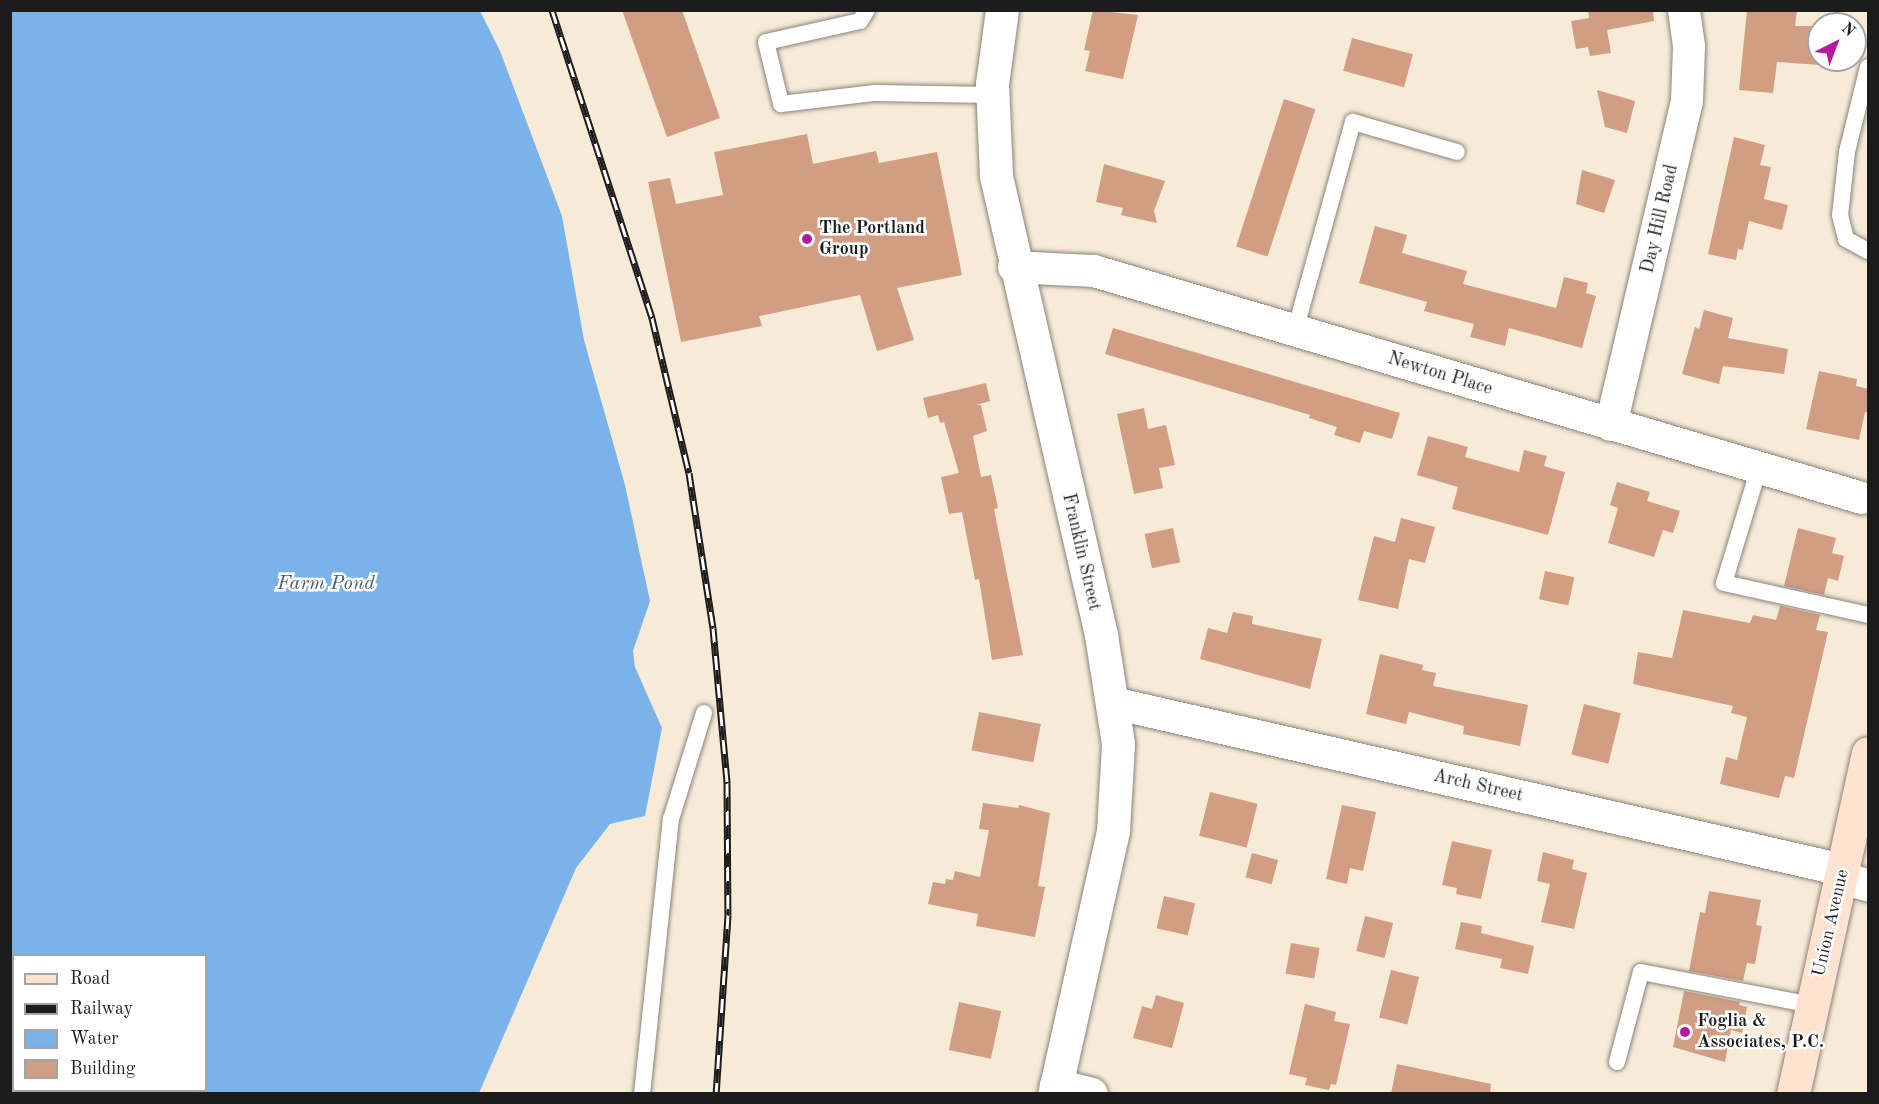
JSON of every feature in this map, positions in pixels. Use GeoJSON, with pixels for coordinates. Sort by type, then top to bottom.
{"type":"FeatureCollection","features":[{"type":"Feature","properties":{"kind":"main road","name":"Union Avenue"},"geometry":{"type":"LineString","coordinates":[[1793,1094],[1813,1005],[1851,878],[1868,753]]}},
{"type":"Feature","properties":{"kind":"street","name":"Franklin Street"},"geometry":{"type":"LineString","coordinates":[[1002,10],[992,95],[996,176],[1014,267],[1113,703],[1118,784],[1113,831],[1055,1089]]}},
{"type":"Feature","properties":{"kind":"street","name":"Day Hill Road"},"geometry":{"type":"LineString","coordinates":[[1611,425],[1687,101],[1689,46],[1684,10]]}},
{"type":"Feature","properties":{"kind":"street","name":"Newton Place"},"geometry":{"type":"LineString","coordinates":[[1014,267],[1094,272],[1862,498]]}},
{"type":"Feature","properties":{"kind":"street","name":"Arch Street"},"geometry":{"type":"LineString","coordinates":[[1113,703],[1851,878]]}},
{"type":"Feature","properties":{"kind":"street"},"geometry":{"type":"LineString","coordinates":[[1055,1089],[1092,1094]]}},
{"type":"Feature","properties":{"kind":"lane"},"geometry":{"type":"LineString","coordinates":[[867,10],[860,21],[766,42],[781,104],[875,93],[992,95]]}},
{"type":"Feature","properties":{"kind":"lane"},"geometry":{"type":"LineString","coordinates":[[1869,67],[1846,152],[1840,215],[1846,239],[1869,251]]}},
{"type":"Feature","properties":{"kind":"lane"},"geometry":{"type":"LineString","coordinates":[[1294,331],[1353,122],[1457,152]]}},
{"type":"Feature","properties":{"kind":"lane"},"geometry":{"type":"LineString","coordinates":[[1759,468],[1724,583],[1869,615]]}},
{"type":"Feature","properties":{"kind":"lane"},"geometry":{"type":"LineString","coordinates":[[642,1094],[671,819],[704,713]]}},
{"type":"Feature","properties":{"kind":"lane"},"geometry":{"type":"LineString","coordinates":[[1617,1062],[1641,972],[1813,1005]]}},
{"type":"Feature","properties":{"kind":"water","name":"Farm Pond"},"geometry":{"type":"Polygon","coordinates":[[[10,11],[480,11],[500,51],[562,216],[584,340],[625,485],[650,601],[633,651],[635,667],[662,728],[645,816],[610,824],[576,868],[479,1093],[11,1093],[10,11]]]}},
{"type":"Feature","properties":{"kind":"building"},"geometry":{"type":"Polygon","coordinates":[[[622,10],[682,10],[720,118],[667,137],[622,10]]]}},
{"type":"Feature","properties":{"kind":"building"},"geometry":{"type":"Polygon","coordinates":[[[1093,10],[1138,15],[1123,79],[1085,71],[1090,51],[1084,50],[1093,10]]]}},
{"type":"Feature","properties":{"kind":"building"},"geometry":{"type":"Polygon","coordinates":[[[1588,10],[1653,10],[1654,21],[1607,30],[1611,53],[1590,56],[1588,47],[1576,49],[1571,21],[1589,18],[1588,10]]]}},
{"type":"Feature","properties":{"kind":"building"},"geometry":{"type":"Polygon","coordinates":[[[1747,10],[1797,10],[1795,26],[1807,26],[1807,64],[1777,62],[1773,93],[1739,90],[1747,10]]]}},
{"type":"Feature","properties":{"kind":"building"},"geometry":{"type":"Polygon","coordinates":[[[1352,38],[1413,54],[1404,87],[1343,71],[1352,38]]]}},
{"type":"Feature","properties":{"kind":"building"},"geometry":{"type":"Polygon","coordinates":[[[1597,90],[1635,101],[1627,133],[1605,127],[1597,90]]]}},
{"type":"Feature","properties":{"kind":"building"},"geometry":{"type":"Polygon","coordinates":[[[1284,99],[1315,109],[1267,257],[1236,246],[1284,99]]]}},
{"type":"Feature","properties":{"kind":"building","name":"The Portland Group"},"geometry":{"type":"Polygon","coordinates":[[[807,134],[813,164],[876,151],[879,163],[937,152],[962,275],[897,288],[914,340],[877,351],[860,295],[759,316],[762,326],[681,342],[648,182],[670,178],[676,204],[723,195],[714,152],[807,134]]]}},
{"type":"Feature","properties":{"kind":"building"},"geometry":{"type":"Polygon","coordinates":[[[1734,137],[1765,145],[1760,165],[1771,167],[1764,199],[1788,205],[1782,230],[1749,221],[1743,250],[1738,249],[1736,260],[1708,254],[1734,137]]]}},
{"type":"Feature","properties":{"kind":"building"},"geometry":{"type":"Polygon","coordinates":[[[1104,164],[1165,181],[1154,211],[1157,223],[1121,215],[1123,208],[1096,202],[1104,164]]]}},
{"type":"Feature","properties":{"kind":"building"},"geometry":{"type":"Polygon","coordinates":[[[1582,170],[1615,180],[1604,213],[1576,204],[1582,170]]]}},
{"type":"Feature","properties":{"kind":"building"},"geometry":{"type":"Polygon","coordinates":[[[1375,226],[1407,235],[1402,253],[1467,271],[1463,284],[1556,308],[1564,277],[1588,283],[1586,293],[1596,296],[1582,348],[1509,328],[1505,346],[1470,337],[1474,324],[1424,311],[1427,302],[1359,283],[1375,226]]]}},
{"type":"Feature","properties":{"kind":"building"},"geometry":{"type":"Polygon","coordinates":[[[1704,310],[1733,318],[1728,338],[1788,349],[1784,374],[1723,366],[1719,384],[1682,374],[1695,327],[1699,329],[1704,310]]]}},
{"type":"Feature","properties":{"kind":"building"},"geometry":{"type":"Polygon","coordinates":[[[1113,328],[1400,413],[1392,439],[1364,431],[1360,443],[1334,435],[1337,427],[1309,418],[1310,415],[1105,354],[1113,328]]]}},
{"type":"Feature","properties":{"kind":"building"},"geometry":{"type":"Polygon","coordinates":[[[1819,371],[1857,379],[1856,386],[1869,389],[1869,413],[1865,412],[1859,440],[1806,429],[1819,371]]]}},
{"type":"Feature","properties":{"kind":"building"},"geometry":{"type":"Polygon","coordinates":[[[986,383],[990,401],[976,405],[981,405],[987,431],[973,436],[981,477],[991,475],[998,508],[994,509],[1023,655],[992,660],[979,579],[975,580],[962,512],[949,514],[941,477],[959,473],[944,422],[940,423],[938,415],[928,418],[923,398],[986,383]]]}},
{"type":"Feature","properties":{"kind":"building"},"geometry":{"type":"Polygon","coordinates":[[[1144,408],[1148,429],[1166,425],[1175,465],[1159,468],[1163,488],[1134,494],[1117,414],[1144,408]]]}},
{"type":"Feature","properties":{"kind":"building"},"geometry":{"type":"Polygon","coordinates":[[[1428,436],[1468,447],[1465,457],[1519,472],[1524,450],[1547,456],[1544,466],[1565,472],[1548,535],[1452,509],[1458,487],[1417,475],[1428,436]]]}},
{"type":"Feature","properties":{"kind":"building"},"geometry":{"type":"Polygon","coordinates":[[[1617,482],[1650,492],[1647,501],[1680,511],[1673,533],[1663,530],[1654,557],[1608,543],[1618,508],[1610,505],[1617,482]]]}},
{"type":"Feature","properties":{"kind":"building"},"geometry":{"type":"Polygon","coordinates":[[[1401,518],[1435,527],[1425,563],[1409,559],[1398,609],[1358,600],[1374,536],[1395,542],[1401,518]]]}},
{"type":"Feature","properties":{"kind":"building"},"geometry":{"type":"Polygon","coordinates":[[[1173,528],[1180,562],[1152,568],[1145,534],[1173,528]]]}},
{"type":"Feature","properties":{"kind":"building"},"geometry":{"type":"Polygon","coordinates":[[[1798,528],[1836,538],[1832,553],[1844,556],[1838,581],[1828,578],[1824,595],[1784,586],[1798,528]]]}},
{"type":"Feature","properties":{"kind":"building"},"geometry":{"type":"Polygon","coordinates":[[[1545,571],[1574,577],[1568,606],[1539,599],[1545,571]]]}},
{"type":"Feature","properties":{"kind":"building"},"geometry":{"type":"Polygon","coordinates":[[[1780,606],[1820,615],[1816,630],[1828,632],[1794,778],[1785,776],[1779,798],[1720,784],[1726,757],[1737,760],[1747,717],[1731,713],[1733,706],[1633,684],[1638,652],[1672,658],[1683,610],[1750,623],[1753,615],[1776,620],[1780,606]]]}},
{"type":"Feature","properties":{"kind":"building"},"geometry":{"type":"Polygon","coordinates":[[[1233,612],[1253,616],[1252,624],[1322,639],[1310,689],[1200,659],[1208,628],[1227,633],[1233,612]]]}},
{"type":"Feature","properties":{"kind":"building"},"geometry":{"type":"Polygon","coordinates":[[[1380,654],[1423,665],[1422,670],[1436,673],[1433,686],[1528,705],[1520,746],[1463,734],[1464,726],[1409,712],[1406,724],[1366,714],[1380,654]]]}},
{"type":"Feature","properties":{"kind":"building"},"geometry":{"type":"Polygon","coordinates":[[[1584,704],[1621,713],[1608,764],[1571,754],[1584,704]]]}},
{"type":"Feature","properties":{"kind":"building"},"geometry":{"type":"Polygon","coordinates":[[[979,712],[1041,724],[1033,762],[972,750],[979,712]]]}},
{"type":"Feature","properties":{"kind":"building"},"geometry":{"type":"Polygon","coordinates":[[[1210,792],[1258,804],[1247,848],[1199,836],[1210,792]]]}},
{"type":"Feature","properties":{"kind":"building"},"geometry":{"type":"Polygon","coordinates":[[[983,803],[1018,808],[1019,805],[1050,813],[1038,886],[1045,887],[1035,937],[976,926],[978,914],[928,904],[933,882],[945,884],[946,879],[953,880],[955,871],[980,877],[989,830],[979,829],[983,803]]]}},
{"type":"Feature","properties":{"kind":"building"},"geometry":{"type":"Polygon","coordinates":[[[1342,805],[1376,812],[1363,871],[1350,868],[1347,884],[1326,879],[1342,805]]]}},
{"type":"Feature","properties":{"kind":"building"},"geometry":{"type":"Polygon","coordinates":[[[1452,841],[1492,850],[1481,899],[1456,894],[1457,888],[1442,885],[1452,841]]]}},
{"type":"Feature","properties":{"kind":"building"},"geometry":{"type":"Polygon","coordinates":[[[1543,852],[1574,860],[1572,869],[1587,873],[1574,929],[1541,922],[1550,884],[1537,881],[1543,852]]]}},
{"type":"Feature","properties":{"kind":"building"},"geometry":{"type":"Polygon","coordinates":[[[1252,853],[1278,860],[1272,884],[1246,877],[1252,853]]]}},
{"type":"Feature","properties":{"kind":"building"},"geometry":{"type":"Polygon","coordinates":[[[1709,891],[1761,900],[1756,925],[1762,926],[1755,964],[1747,963],[1743,981],[1689,971],[1700,912],[1705,913],[1709,891]]]}},
{"type":"Feature","properties":{"kind":"building"},"geometry":{"type":"Polygon","coordinates":[[[1164,896],[1195,903],[1188,935],[1157,928],[1164,896]]]}},
{"type":"Feature","properties":{"kind":"building"},"geometry":{"type":"Polygon","coordinates":[[[1365,916],[1393,923],[1384,958],[1356,951],[1365,916]]]}},
{"type":"Feature","properties":{"kind":"building"},"geometry":{"type":"Polygon","coordinates":[[[1461,922],[1482,926],[1481,933],[1534,946],[1528,974],[1500,968],[1502,959],[1455,949],[1461,922]]]}},
{"type":"Feature","properties":{"kind":"building"},"geometry":{"type":"Polygon","coordinates":[[[1291,943],[1320,948],[1314,979],[1286,974],[1291,943]]]}},
{"type":"Feature","properties":{"kind":"building"},"geometry":{"type":"Polygon","coordinates":[[[1391,970],[1419,977],[1407,1025],[1379,1018],[1391,970]]]}},
{"type":"Feature","properties":{"kind":"building"},"geometry":{"type":"Polygon","coordinates":[[[1684,991],[1740,1002],[1739,1005],[1747,1007],[1742,1033],[1731,1030],[1725,1062],[1673,1047],[1684,991]]]}},
{"type":"Feature","properties":{"kind":"building"},"geometry":{"type":"Polygon","coordinates":[[[1156,995],[1184,1003],[1172,1048],[1133,1038],[1142,1006],[1152,1009],[1156,995]]]}},
{"type":"Feature","properties":{"kind":"building"},"geometry":{"type":"Polygon","coordinates":[[[959,1002],[1001,1011],[991,1059],[949,1050],[959,1002]]]}},
{"type":"Feature","properties":{"kind":"building"},"geometry":{"type":"Polygon","coordinates":[[[1305,1004],[1336,1012],[1334,1021],[1350,1024],[1336,1085],[1331,1084],[1329,1090],[1305,1085],[1307,1078],[1289,1074],[1305,1004]]]}},
{"type":"Feature","properties":{"kind":"building"},"geometry":{"type":"Polygon","coordinates":[[[1397,1064],[1491,1084],[1490,1094],[1391,1094],[1397,1064]]]}},
{"type":"Feature","properties":{"kind":"railway"},"geometry":{"type":"LineString","coordinates":[[552,10],[652,318],[689,473],[713,628],[727,783],[728,915],[716,1094]]}},
{"type":"Feature","properties":{"kind":"place","name":"The Portland Group"},"geometry":{"type":"Point","coordinates":[807,239]}},
{"type":"Feature","properties":{"kind":"place","name":"Foglia & Associates, P.C."},"geometry":{"type":"Point","coordinates":[1685,1032]}}]}
